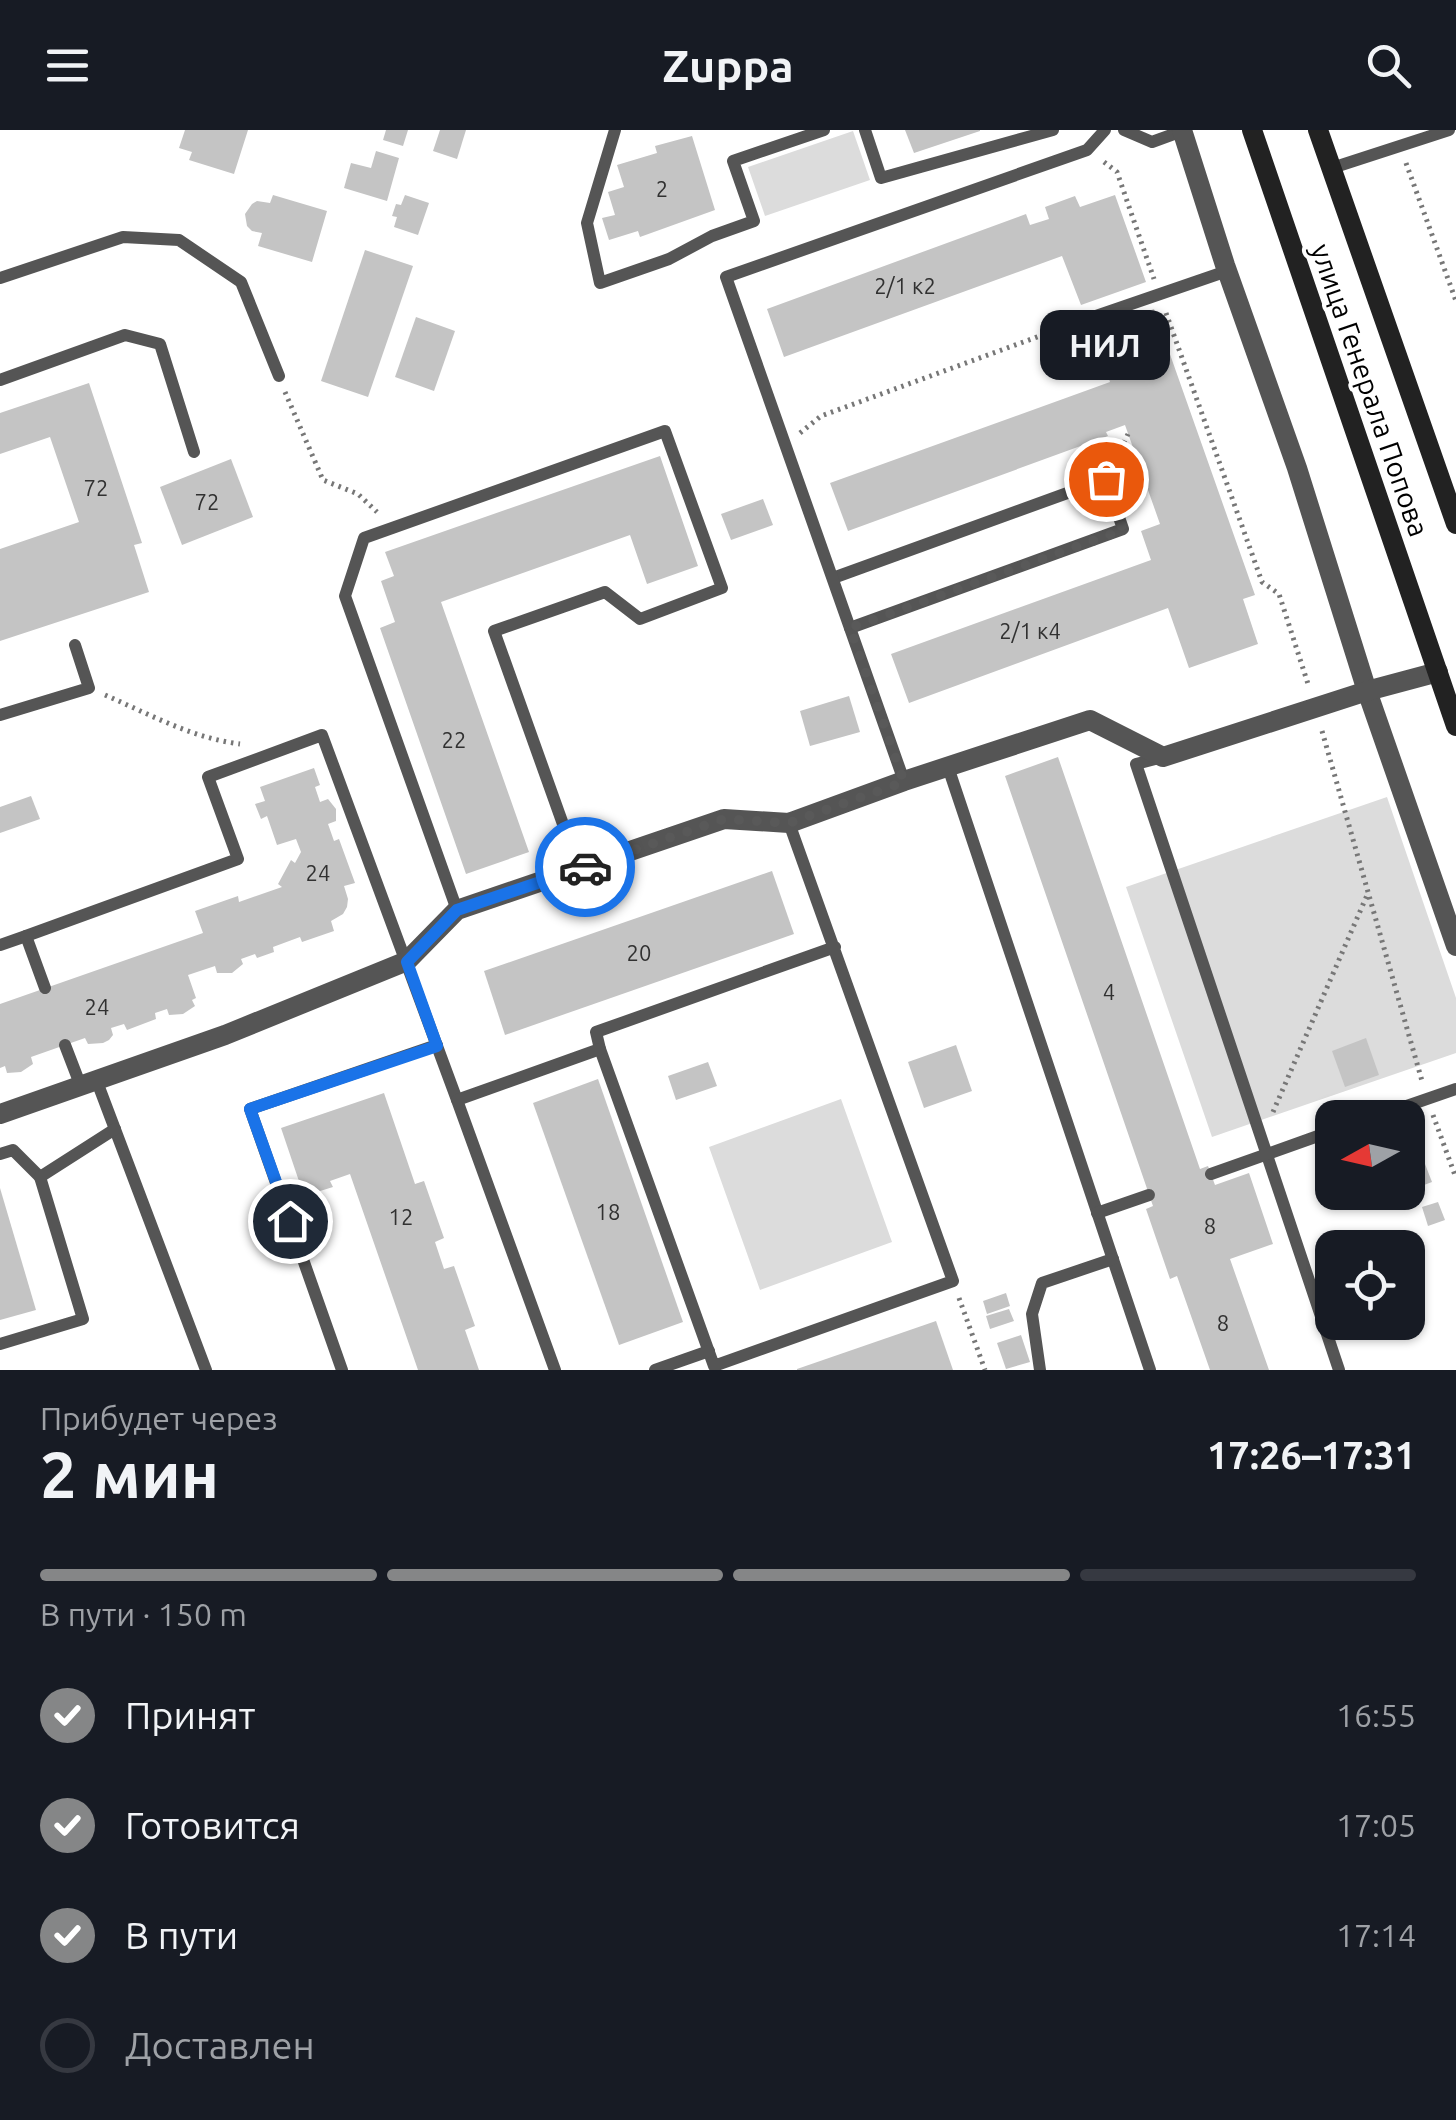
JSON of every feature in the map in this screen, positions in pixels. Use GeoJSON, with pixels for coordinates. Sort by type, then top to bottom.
{"type":"FeatureCollection","features":[{"type":"Feature","properties":{"kind":"main road","name":"улица Генерала Попова"},"geometry":{"type":"LineString","coordinates":[[1252,130],[1456,726]]}},
{"type":"Feature","properties":{"kind":"main road","name":"улица Генерала Попова"},"geometry":{"type":"LineString","coordinates":[[1318,130],[1456,524]]}},
{"type":"Feature","properties":{"kind":"street"},"geometry":{"type":"LineString","coordinates":[[1182,131],[1367,691],[1456,946]]}},
{"type":"Feature","properties":{"kind":"street"},"geometry":{"type":"LineString","coordinates":[[0,1114],[225,1035],[407,962],[457,910],[724,819],[789,823],[1090,720],[1162,756],[1438,672]]}},
{"type":"Feature","properties":{"kind":"lane"},"geometry":{"type":"LineString","coordinates":[[615,130],[587,224],[600,283],[669,259],[712,236],[754,221],[733,161],[824,130]]}},
{"type":"Feature","properties":{"kind":"lane"},"geometry":{"type":"LineString","coordinates":[[865,130],[881,178],[1052,130]]}},
{"type":"Feature","properties":{"kind":"lane"},"geometry":{"type":"LineString","coordinates":[[904,782],[726,277],[1087,150],[1105,130]]}},
{"type":"Feature","properties":{"kind":"lane"},"geometry":{"type":"LineString","coordinates":[[1124,130],[1152,142],[1182,131]]}},
{"type":"Feature","properties":{"kind":"lane"},"geometry":{"type":"LineString","coordinates":[[1332,168],[1449,130]]}},
{"type":"Feature","properties":{"kind":"lane"},"geometry":{"type":"LineString","coordinates":[[0,278],[123,237],[180,240],[241,282],[279,376]]}},
{"type":"Feature","properties":{"kind":"lane"},"geometry":{"type":"LineString","coordinates":[[1067,326],[1227,271]]}},
{"type":"Feature","properties":{"kind":"lane"},"geometry":{"type":"LineString","coordinates":[[0,380],[125,334],[160,344],[194,452]]}},
{"type":"Feature","properties":{"kind":"lane"},"geometry":{"type":"LineString","coordinates":[[457,910],[345,596],[364,538],[665,431],[722,588],[640,619],[605,592],[494,631],[579,869]]}},
{"type":"Feature","properties":{"kind":"lane"},"geometry":{"type":"LineString","coordinates":[[833,578],[1106,479],[1123,530],[850,628]]}},
{"type":"Feature","properties":{"kind":"lane"},"geometry":{"type":"LineString","coordinates":[[0,714],[89,688],[76,645]]}},
{"type":"Feature","properties":{"kind":"lane"},"geometry":{"type":"LineString","coordinates":[[0,945],[238,860],[208,777],[322,735],[555,1370]]}},
{"type":"Feature","properties":{"kind":"lane"},"geometry":{"type":"LineString","coordinates":[[1162,756],[1136,764],[1340,1370]]}},
{"type":"Feature","properties":{"kind":"lane"},"geometry":{"type":"LineString","coordinates":[[948,767],[1150,1370]]}},
{"type":"Feature","properties":{"kind":"lane"},"geometry":{"type":"LineString","coordinates":[[789,823],[835,947],[953,1281],[714,1366],[596,1032],[835,947]]}},
{"type":"Feature","properties":{"kind":"lane"},"geometry":{"type":"LineString","coordinates":[[26,936],[45,988]]}},
{"type":"Feature","properties":{"kind":"lane"},"geometry":{"type":"LineString","coordinates":[[65,1045],[115,1129],[206,1370]]}},
{"type":"Feature","properties":{"kind":"lane"},"geometry":{"type":"LineString","coordinates":[[342,1370],[250,1109],[437,1046]]}},
{"type":"Feature","properties":{"kind":"lane"},"geometry":{"type":"LineString","coordinates":[[457,1100],[600,1050]]}},
{"type":"Feature","properties":{"kind":"lane"},"geometry":{"type":"LineString","coordinates":[[1424,1100],[1456,1089]]}},
{"type":"Feature","properties":{"kind":"lane"},"geometry":{"type":"LineString","coordinates":[[40,1177],[115,1129]]}},
{"type":"Feature","properties":{"kind":"lane"},"geometry":{"type":"LineString","coordinates":[[1211,1174],[1315,1137]]}},
{"type":"Feature","properties":{"kind":"lane"},"geometry":{"type":"LineString","coordinates":[[0,1154],[14,1150],[40,1177],[83,1319],[0,1344]]}},
{"type":"Feature","properties":{"kind":"lane"},"geometry":{"type":"LineString","coordinates":[[1098,1213],[1149,1195]]}},
{"type":"Feature","properties":{"kind":"lane"},"geometry":{"type":"LineString","coordinates":[[1040,1370],[1032,1314],[1042,1283],[1113,1258]]}},
{"type":"Feature","properties":{"kind":"lane"},"geometry":{"type":"LineString","coordinates":[[655,1370],[710,1350]]}},
{"type":"Feature","properties":{"kind":"path"},"geometry":{"type":"LineString","coordinates":[[1400,146],[1456,301]]}},
{"type":"Feature","properties":{"kind":"path"},"geometry":{"type":"LineString","coordinates":[[1087,150],[1117,172],[1262,582],[1279,594],[1316,708],[1427,1099],[1456,1178]]}},
{"type":"Feature","properties":{"kind":"path"},"geometry":{"type":"LineString","coordinates":[[1082,321],[1100,376]]}},
{"type":"Feature","properties":{"kind":"path"},"geometry":{"type":"LineString","coordinates":[[798,436],[821,416],[1067,326]]}},
{"type":"Feature","properties":{"kind":"path"},"geometry":{"type":"LineString","coordinates":[[279,376],[324,480],[358,494],[393,528]]}},
{"type":"Feature","properties":{"kind":"path"},"geometry":{"type":"LineString","coordinates":[[1190,412],[1200,408]]}},
{"type":"Feature","properties":{"kind":"path"},"geometry":{"type":"LineString","coordinates":[[1106,479],[1128,434]]}},
{"type":"Feature","properties":{"kind":"path"},"geometry":{"type":"LineString","coordinates":[[89,688],[217,741],[249,744],[263,757]]}},
{"type":"Feature","properties":{"kind":"path"},"geometry":{"type":"LineString","coordinates":[[1262,1138],[1368,894]]}},
{"type":"Feature","properties":{"kind":"path"},"geometry":{"type":"LineString","coordinates":[[953,1281],[985,1370]]}},
{"type":"Feature","properties":{"kind":"shaded area"},"geometry":{"type":"Polygon","coordinates":[[[853,131],[870,180],[765,216],[748,167],[853,131]]]}},
{"type":"Feature","properties":{"kind":"shaded area"},"geometry":{"type":"Polygon","coordinates":[[[1387,797],[1456,998],[1456,1053],[1212,1137],[1126,887],[1387,797]]]}},
{"type":"Feature","properties":{"kind":"shaded area"},"geometry":{"type":"Polygon","coordinates":[[[841,1099],[892,1242],[760,1290],[709,1147],[841,1099]]]}},
{"type":"Feature","properties":{"kind":"building"},"geometry":{"type":"Polygon","coordinates":[[[185,130],[248,130],[234,174],[189,160],[192,152],[179,148],[185,130]]]}},
{"type":"Feature","properties":{"kind":"building"},"geometry":{"type":"Polygon","coordinates":[[[386,130],[408,130],[403,146],[383,140],[386,130]]]}},
{"type":"Feature","properties":{"kind":"building"},"geometry":{"type":"Polygon","coordinates":[[[440,130],[466,130],[457,159],[433,151],[440,130]]]}},
{"type":"Feature","properties":{"kind":"building"},"geometry":{"type":"Polygon","coordinates":[[[905,130],[980,130],[980,131],[914,153],[905,130]]]}},
{"type":"Feature","properties":{"kind":"building"},"geometry":{"type":"Polygon","coordinates":[[[692,136],[715,210],[640,237],[638,231],[609,240],[602,218],[615,215],[608,192],[624,187],[617,165],[657,153],[655,146],[692,136]]]}},
{"type":"Feature","properties":{"kind":"building"},"geometry":{"type":"Polygon","coordinates":[[[376,151],[399,158],[387,201],[344,188],[351,163],[371,168],[376,151]]]}},
{"type":"Feature","properties":{"kind":"building"},"geometry":{"type":"Polygon","coordinates":[[[273,195],[327,211],[312,262],[258,246],[262,233],[247,226],[245,214],[257,201],[270,203],[273,195]]]}},
{"type":"Feature","properties":{"kind":"building"},"geometry":{"type":"Polygon","coordinates":[[[405,195],[429,203],[418,235],[394,227],[396,204],[401,205],[405,195]]]}},
{"type":"Feature","properties":{"kind":"building"},"geometry":{"type":"Polygon","coordinates":[[[1115,195],[1146,282],[1081,305],[1062,256],[784,357],[767,309],[1026,214],[1030,225],[1049,219],[1045,207],[1075,196],[1080,207],[1115,195]]]}},
{"type":"Feature","properties":{"kind":"building"},"geometry":{"type":"Polygon","coordinates":[[[365,250],[413,266],[368,397],[321,381],[365,250]]]}},
{"type":"Feature","properties":{"kind":"building"},"geometry":{"type":"Polygon","coordinates":[[[1154,309],[1255,595],[1243,599],[1258,644],[1189,668],[1168,608],[909,703],[891,654],[1151,560],[1141,531],[1160,524],[1125,425],[1106,432],[1108,436],[848,531],[830,483],[1110,382],[1092,331],[1154,309]]]}},
{"type":"Feature","properties":{"kind":"building"},"geometry":{"type":"Polygon","coordinates":[[[416,317],[455,331],[434,391],[395,377],[416,317]]]}},
{"type":"Feature","properties":{"kind":"building"},"geometry":{"type":"Polygon","coordinates":[[[89,383],[142,543],[134,545],[149,592],[0,641],[0,549],[79,522],[50,437],[0,454],[0,413],[89,383]]]}},
{"type":"Feature","properties":{"kind":"building"},"geometry":{"type":"Polygon","coordinates":[[[660,456],[698,566],[647,584],[630,535],[441,602],[529,852],[466,874],[380,628],[395,622],[381,581],[394,576],[385,552],[660,456]]]}},
{"type":"Feature","properties":{"kind":"building"},"geometry":{"type":"Polygon","coordinates":[[[231,459],[253,517],[182,545],[160,487],[231,459]]]}},
{"type":"Feature","properties":{"kind":"building"},"geometry":{"type":"Polygon","coordinates":[[[763,499],[773,525],[731,540],[721,514],[763,499]]]}},
{"type":"Feature","properties":{"kind":"building"},"geometry":{"type":"Polygon","coordinates":[[[849,696],[860,732],[810,746],[800,711],[849,696]]]}},
{"type":"Feature","properties":{"kind":"building"},"geometry":{"type":"Polygon","coordinates":[[[1058,757],[1200,1169],[1208,1166],[1215,1185],[1249,1173],[1273,1244],[1230,1259],[1269,1370],[1210,1370],[1177,1276],[1170,1279],[1146,1209],[1153,1206],[1005,776],[1058,757]]]}},
{"type":"Feature","properties":{"kind":"building"},"geometry":{"type":"Polygon","coordinates":[[[314,768],[320,802],[328,799],[336,809],[336,821],[328,824],[334,841],[339,839],[355,883],[344,886],[347,907],[331,921],[334,931],[302,942],[300,937],[273,947],[274,952],[241,959],[243,964],[232,973],[217,973],[215,966],[188,975],[195,1006],[183,1014],[169,1015],[167,1009],[155,1013],[156,1019],[127,1030],[124,1024],[111,1028],[113,1035],[103,1043],[88,1044],[85,1038],[31,1057],[33,1064],[21,1072],[7,1073],[5,1066],[0,1068],[0,1004],[203,933],[195,911],[238,896],[239,902],[282,887],[278,884],[291,860],[295,863],[301,852],[296,839],[277,845],[267,816],[261,819],[255,804],[265,801],[260,787],[314,768]]]}},
{"type":"Feature","properties":{"kind":"building"},"geometry":{"type":"Polygon","coordinates":[[[31,796],[40,819],[0,833],[0,807],[31,796]]]}},
{"type":"Feature","properties":{"kind":"building"},"geometry":{"type":"Polygon","coordinates":[[[772,871],[794,934],[505,1035],[484,971],[772,871]]]}},
{"type":"Feature","properties":{"kind":"building"},"geometry":{"type":"Polygon","coordinates":[[[1366,1038],[1379,1075],[1345,1087],[1332,1051],[1366,1038]]]}},
{"type":"Feature","properties":{"kind":"building"},"geometry":{"type":"Polygon","coordinates":[[[956,1045],[972,1091],[924,1108],[908,1062],[956,1045]]]}},
{"type":"Feature","properties":{"kind":"building"},"geometry":{"type":"Polygon","coordinates":[[[708,1062],[717,1086],[676,1100],[668,1076],[708,1062]]]}},
{"type":"Feature","properties":{"kind":"building"},"geometry":{"type":"Polygon","coordinates":[[[598,1079],[683,1322],[619,1345],[533,1103],[598,1079]]]}},
{"type":"Feature","properties":{"kind":"building"},"geometry":{"type":"Polygon","coordinates":[[[384,1093],[415,1184],[424,1181],[444,1238],[435,1242],[444,1269],[454,1266],[475,1326],[465,1330],[479,1370],[418,1370],[350,1174],[330,1181],[333,1187],[304,1196],[281,1128],[384,1093]]]}},
{"type":"Feature","properties":{"kind":"building"},"geometry":{"type":"Polygon","coordinates":[[[1425,1164],[1432,1182],[1425,1185],[1425,1164]]]}},
{"type":"Feature","properties":{"kind":"building"},"geometry":{"type":"Polygon","coordinates":[[[0,1188],[36,1310],[0,1320],[0,1188]]]}},
{"type":"Feature","properties":{"kind":"building"},"geometry":{"type":"Polygon","coordinates":[[[1438,1202],[1445,1220],[1428,1226],[1425,1206],[1438,1202]]]}},
{"type":"Feature","properties":{"kind":"building"},"geometry":{"type":"Polygon","coordinates":[[[1006,1293],[1010,1306],[987,1314],[983,1301],[1006,1293]]]}},
{"type":"Feature","properties":{"kind":"building"},"geometry":{"type":"Polygon","coordinates":[[[1009,1309],[1014,1321],[990,1329],[986,1316],[1009,1309]]]}},
{"type":"Feature","properties":{"kind":"building"},"geometry":{"type":"Polygon","coordinates":[[[936,1321],[953,1370],[797,1370],[797,1369],[936,1321]]]}},
{"type":"Feature","properties":{"kind":"building"},"geometry":{"type":"Polygon","coordinates":[[[1021,1335],[1030,1362],[1006,1369],[997,1343],[1021,1335]]]}},
{"type":"Feature","properties":{"kind":"way so far"},"geometry":{"type":"LineString","coordinates":[[585,867],[724,819],[789,823],[904,782],[850,628],[1123,530],[1106,479]]}},
{"type":"Feature","properties":{"kind":"place","name":"НИЛ"},"geometry":{"type":"Point","coordinates":[1106,479]}},
{"type":"Feature","properties":{"kind":"route"},"geometry":{"type":"LineString","coordinates":[[290,1221],[250,1109],[437,1046],[407,962],[457,910],[585,867]]}}]}
